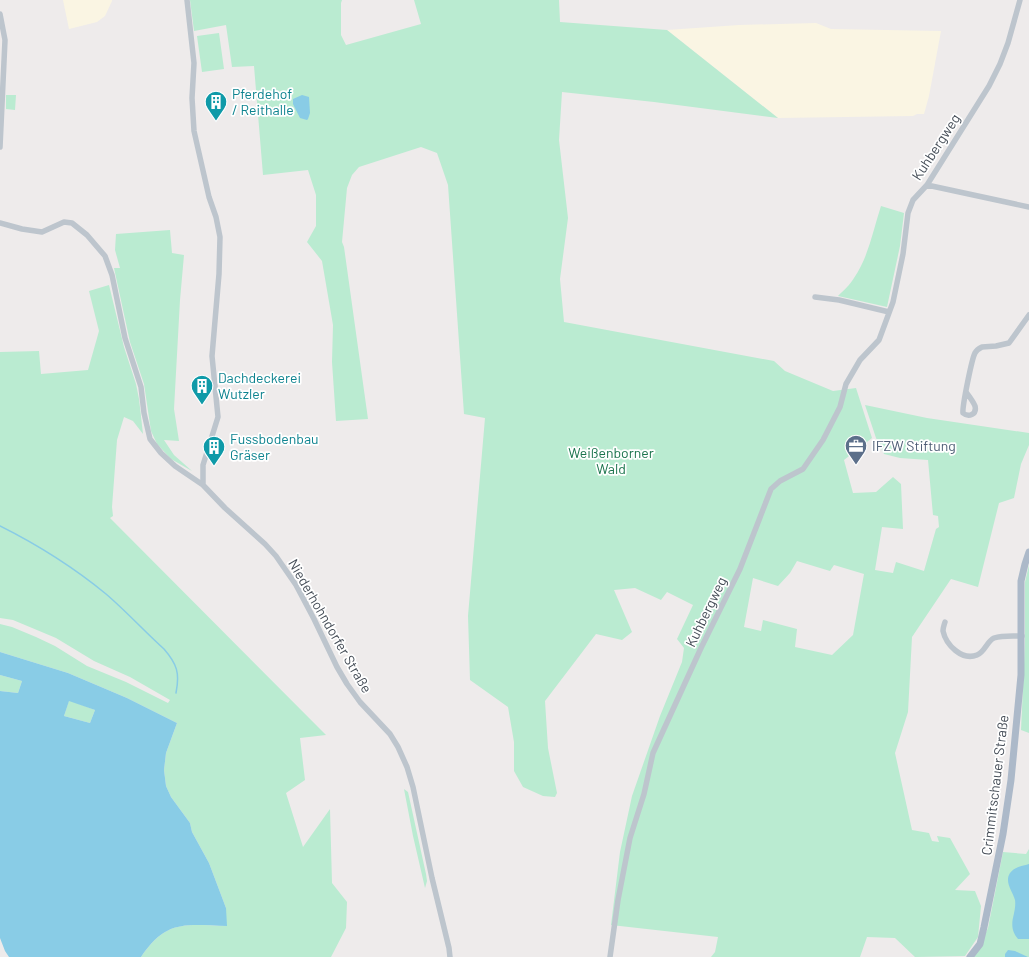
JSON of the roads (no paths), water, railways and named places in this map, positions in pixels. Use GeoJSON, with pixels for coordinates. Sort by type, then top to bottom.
{"type":"FeatureCollection","features":[{"type":"Feature","properties":{"kind":"main road","name":"Crimmitschauer Straße"},"geometry":{"type":"LineString","coordinates":[[970,957],[980,944],[1008,807],[1021,675],[1022,581],[1029,552]]}},
{"type":"Feature","properties":{"kind":"street"},"geometry":{"type":"LineString","coordinates":[[187,0],[194,63],[192,98],[194,131],[220,237],[219,274],[212,356],[218,417],[203,465],[203,486]]}},
{"type":"Feature","properties":{"kind":"street","name":"Kuhbergweg"},"geometry":{"type":"LineString","coordinates":[[610,957],[618,900],[630,838],[644,794],[653,753],[701,648],[740,569],[771,489],[780,481],[803,469],[823,440],[840,406],[846,384],[860,360],[879,340],[893,302],[903,254],[908,213],[913,200],[926,185],[989,86],[1008,43],[1020,0]]}},
{"type":"Feature","properties":{"kind":"street"},"geometry":{"type":"LineString","coordinates":[[0,14],[5,40],[0,147]]}},
{"type":"Feature","properties":{"kind":"street"},"geometry":{"type":"LineString","coordinates":[[926,185],[1028,205]]}},
{"type":"Feature","properties":{"kind":"street","name":"Niederhohndorfer Straße"},"geometry":{"type":"LineString","coordinates":[[0,223],[22,229],[42,232],[64,222],[72,223],[83,231],[102,251],[108,262],[125,338],[141,387],[144,413],[150,439],[161,453],[175,466],[203,486],[224,508],[265,544],[276,556],[296,586],[347,684],[360,702],[390,734],[398,747],[407,767],[413,786],[432,878],[448,941],[450,957]]}},
{"type":"Feature","properties":{"kind":"street"},"geometry":{"type":"LineString","coordinates":[[815,297],[839,300],[889,312]]}},
{"type":"Feature","properties":{"kind":"street"},"geometry":{"type":"LineString","coordinates":[[966,392],[974,353],[982,346],[996,346],[1009,343],[1029,315]]}},
{"type":"Feature","properties":{"kind":"street"},"geometry":{"type":"LineString","coordinates":[[944,622],[943,631],[951,647],[956,652],[969,656],[976,656],[982,652],[994,638],[1004,636],[1022,636]]}},
{"type":"Feature","properties":{"kind":"water"},"geometry":{"type":"Polygon","coordinates":[[[302,95],[309,97],[310,113],[307,120],[300,118],[293,104],[293,99],[302,95]]]}},
{"type":"Feature","properties":{"kind":"water"},"geometry":{"type":"Polygon","coordinates":[[[0,652],[68,673],[127,698],[177,723],[166,753],[164,770],[166,786],[171,797],[190,823],[192,832],[209,863],[226,908],[227,926],[188,925],[169,930],[150,945],[141,957],[9,957],[0,938],[0,691],[18,693],[22,681],[0,675],[0,652]],[[69,701],[64,716],[90,723],[95,710],[69,701]]]}},
{"type":"Feature","properties":{"kind":"water"},"geometry":{"type":"Polygon","coordinates":[[[1029,864],[1029,939],[1018,939],[1012,924],[1015,900],[1008,883],[1008,876],[1014,869],[1029,864]]]}},
{"type":"Feature","properties":{"kind":"water"},"geometry":{"type":"Polygon","coordinates":[[[1008,950],[1015,951],[1028,957],[1005,957],[1008,950]]]}},
{"type":"Feature","properties":{"kind":"waterway"},"geometry":{"type":"LineString","coordinates":[[0,526],[42,549],[68,566],[94,584],[121,607],[164,649],[172,659],[175,664],[178,680],[176,693]]}},
{"type":"Feature","properties":{"kind":"place","name":"Pferdehof / Reithalle"},"geometry":{"type":"Point","coordinates":[216,122]}},
{"type":"Feature","properties":{"kind":"place","name":"Dachdeckerei Wutzler"},"geometry":{"type":"Point","coordinates":[202,406]}},
{"type":"Feature","properties":{"kind":"place","name":"Fussbodenbau Gräser"},"geometry":{"type":"Point","coordinates":[214,466]}},
{"type":"Feature","properties":{"kind":"place","name":"IFZW Stiftung"},"geometry":{"type":"Point","coordinates":[856,466]}},
{"type":"Feature","properties":{"kind":"park label","name":"Weißenborner Wald"},"geometry":{"type":"Point","coordinates":[611,462]}}]}
